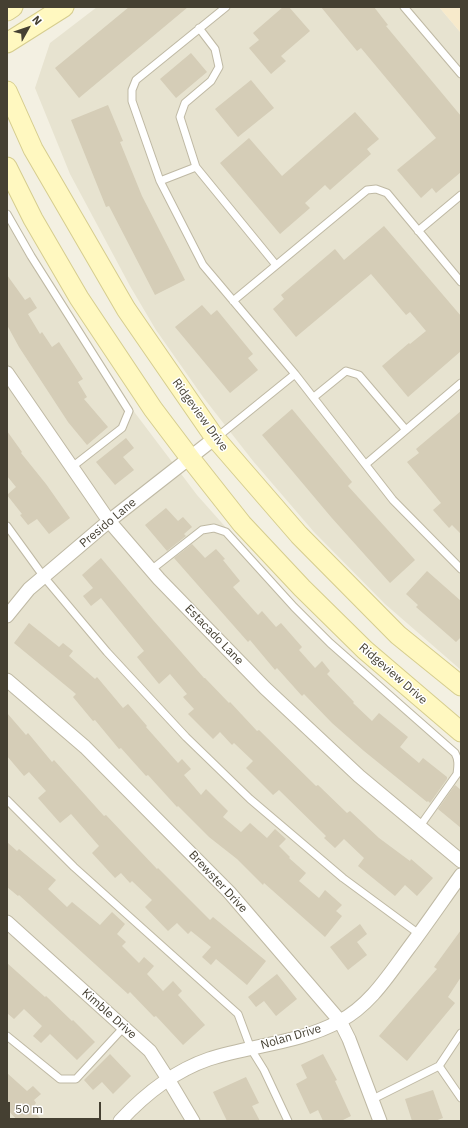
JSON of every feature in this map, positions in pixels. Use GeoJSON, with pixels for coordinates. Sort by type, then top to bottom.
{"type":"FeatureCollection","features":[{"type":"Feature","properties":{"kind":"main road"},"geometry":{"type":"LineString","coordinates":[[7,11],[13,7]]}},
{"type":"Feature","properties":{"kind":"main road"},"geometry":{"type":"LineString","coordinates":[[7,43],[64,7]]}},
{"type":"Feature","properties":{"kind":"main road","name":"Ridgeview Drive"},"geometry":{"type":"LineString","coordinates":[[7,91],[33,149],[126,309],[216,438],[299,535],[398,635],[461,686]]}},
{"type":"Feature","properties":{"kind":"main road","name":"Ridgeview Drive"},"geometry":{"type":"LineString","coordinates":[[7,166],[33,219],[79,298],[153,409],[242,524],[302,588],[365,650],[461,732]]}},
{"type":"Feature","properties":{"kind":"street","name":"Estacado Lane"},"geometry":{"type":"LineString","coordinates":[[7,373],[109,521],[152,570],[265,688],[359,776],[461,861]]}},
{"type":"Feature","properties":{"kind":"street","name":"Presido Lane"},"geometry":{"type":"LineString","coordinates":[[7,616],[29,589],[109,521],[216,438]]}},
{"type":"Feature","properties":{"kind":"street","name":"Brewster Drive"},"geometry":{"type":"LineString","coordinates":[[7,680],[85,747],[229,892],[340,1021],[349,1039],[373,1099],[380,1121]]}},
{"type":"Feature","properties":{"kind":"street","name":"Nolan Drive"},"geometry":{"type":"LineString","coordinates":[[120,1121],[151,1092],[168,1079],[188,1068],[209,1059],[312,1033],[340,1021],[356,1011],[378,990],[461,875]]}},
{"type":"Feature","properties":{"kind":"street","name":"Kimble Drive"},"geometry":{"type":"LineString","coordinates":[[7,922],[150,1051],[193,1121]]}},
{"type":"Feature","properties":{"kind":"lane"},"geometry":{"type":"LineString","coordinates":[[226,7],[136,80],[132,90],[132,101],[160,181],[203,265],[314,397],[393,500],[461,569]]}},
{"type":"Feature","properties":{"kind":"lane"},"geometry":{"type":"LineString","coordinates":[[404,7],[461,74]]}},
{"type":"Feature","properties":{"kind":"lane"},"geometry":{"type":"LineString","coordinates":[[199,28],[215,49],[219,67],[211,81],[185,104],[180,117],[196,167],[276,265]]}},
{"type":"Feature","properties":{"kind":"lane"},"geometry":{"type":"LineString","coordinates":[[160,181],[196,167]]}},
{"type":"Feature","properties":{"kind":"lane"},"geometry":{"type":"LineString","coordinates":[[233,301],[367,190],[376,189],[387,193],[461,282]]}},
{"type":"Feature","properties":{"kind":"lane"},"geometry":{"type":"LineString","coordinates":[[418,231],[461,196]]}},
{"type":"Feature","properties":{"kind":"lane"},"geometry":{"type":"LineString","coordinates":[[7,214],[31,256],[129,411],[122,428],[72,466]]}},
{"type":"Feature","properties":{"kind":"lane"},"geometry":{"type":"LineString","coordinates":[[314,397],[346,371],[359,375],[406,430]]}},
{"type":"Feature","properties":{"kind":"lane"},"geometry":{"type":"LineString","coordinates":[[216,438],[295,374]]}},
{"type":"Feature","properties":{"kind":"lane"},"geometry":{"type":"LineString","coordinates":[[366,464],[461,383]]}},
{"type":"Feature","properties":{"kind":"lane"},"geometry":{"type":"LineString","coordinates":[[7,526],[44,577],[107,652],[186,737],[250,799],[343,878],[419,934]]}},
{"type":"Feature","properties":{"kind":"lane"},"geometry":{"type":"LineString","coordinates":[[152,570],[202,530],[214,528],[226,532],[294,607],[330,643],[455,753],[458,758],[457,774],[420,826]]}},
{"type":"Feature","properties":{"kind":"lane"},"geometry":{"type":"LineString","coordinates":[[7,800],[74,867],[238,1014],[251,1049],[264,1070],[288,1121]]}},
{"type":"Feature","properties":{"kind":"lane"},"geometry":{"type":"LineString","coordinates":[[7,1036],[60,1079],[76,1079],[124,1027]]}},
{"type":"Feature","properties":{"kind":"lane"},"geometry":{"type":"LineString","coordinates":[[373,1099],[439,1066],[461,1033]]}},
{"type":"Feature","properties":{"kind":"lane"},"geometry":{"type":"LineString","coordinates":[[439,1066],[461,1098]]}},
{"type":"Feature","properties":{"kind":"shaded area"},"geometry":{"type":"Polygon","coordinates":[[[97,7],[439,7],[461,33],[461,670],[385,604],[314,532],[253,461],[203,397],[156,330],[130,286],[70,174],[35,88],[50,43],[97,7]]]}},
{"type":"Feature","properties":{"kind":"shaded area"},"geometry":{"type":"Polygon","coordinates":[[[439,7],[461,7],[461,33],[439,7]]]}},
{"type":"Feature","properties":{"kind":"shaded area"},"geometry":{"type":"Polygon","coordinates":[[[7,210],[46,276],[129,405],[197,495],[301,612],[424,725],[461,753],[461,1121],[7,1121],[7,210]]]}},
{"type":"Feature","properties":{"kind":"building"},"geometry":{"type":"Polygon","coordinates":[[[129,7],[188,7],[79,98],[55,68],[129,7]]]}},
{"type":"Feature","properties":{"kind":"building"},"geometry":{"type":"Polygon","coordinates":[[[283,7],[289,7],[310,31],[281,56],[286,61],[271,74],[249,48],[259,40],[253,33],[283,7]]]}},
{"type":"Feature","properties":{"kind":"building"},"geometry":{"type":"Polygon","coordinates":[[[321,7],[374,7],[388,25],[386,26],[461,116],[461,172],[436,193],[432,188],[421,198],[397,170],[436,138],[361,48],[357,51],[321,7]]]}},
{"type":"Feature","properties":{"kind":"building"},"geometry":{"type":"Polygon","coordinates":[[[191,53],[207,72],[176,98],[160,79],[191,53]]]}},
{"type":"Feature","properties":{"kind":"building"},"geometry":{"type":"Polygon","coordinates":[[[251,80],[274,108],[238,137],[215,109],[251,80]]]}},
{"type":"Feature","properties":{"kind":"building"},"geometry":{"type":"Polygon","coordinates":[[[108,105],[123,141],[120,142],[142,196],[185,280],[155,295],[109,206],[106,207],[71,120],[108,105]]]}},
{"type":"Feature","properties":{"kind":"building"},"geometry":{"type":"Polygon","coordinates":[[[355,112],[379,139],[367,149],[371,154],[330,190],[325,185],[305,203],[310,208],[280,234],[220,163],[249,138],[282,176],[355,112]]]}},
{"type":"Feature","properties":{"kind":"building"},"geometry":{"type":"Polygon","coordinates":[[[384,226],[461,316],[461,351],[408,397],[382,366],[426,331],[410,312],[406,315],[371,274],[296,337],[273,309],[284,299],[281,295],[335,249],[344,260],[384,226]]]}},
{"type":"Feature","properties":{"kind":"building"},"geometry":{"type":"Polygon","coordinates":[[[7,275],[25,300],[30,297],[37,308],[28,314],[40,334],[42,332],[52,347],[59,342],[83,379],[78,382],[87,397],[84,399],[108,427],[87,445],[68,422],[19,347],[7,325],[7,275]]]}},
{"type":"Feature","properties":{"kind":"building"},"geometry":{"type":"Polygon","coordinates":[[[202,305],[211,315],[217,310],[253,354],[248,358],[258,370],[230,393],[175,327],[202,305]]]}},
{"type":"Feature","properties":{"kind":"building"},"geometry":{"type":"Polygon","coordinates":[[[292,409],[352,482],[348,486],[415,560],[390,583],[331,517],[262,435],[292,409]]]}},
{"type":"Feature","properties":{"kind":"building"},"geometry":{"type":"Polygon","coordinates":[[[461,411],[461,534],[452,525],[449,528],[433,510],[441,503],[407,462],[419,453],[416,449],[461,411]]]}},
{"type":"Feature","properties":{"kind":"building"},"geometry":{"type":"Polygon","coordinates":[[[7,431],[22,452],[21,453],[46,484],[70,518],[49,534],[37,519],[28,525],[20,515],[22,514],[7,495],[16,487],[7,476],[7,431]]]}},
{"type":"Feature","properties":{"kind":"building"},"geometry":{"type":"Polygon","coordinates":[[[126,438],[134,448],[123,457],[134,470],[115,485],[96,462],[126,438]]]}},
{"type":"Feature","properties":{"kind":"building"},"geometry":{"type":"Polygon","coordinates":[[[166,508],[178,521],[183,517],[192,527],[184,534],[186,536],[167,551],[145,525],[166,508]]]}},
{"type":"Feature","properties":{"kind":"building"},"geometry":{"type":"Polygon","coordinates":[[[192,544],[205,558],[216,549],[240,581],[233,587],[258,615],[262,611],[276,627],[281,623],[302,647],[299,650],[315,668],[322,661],[330,671],[327,674],[354,702],[353,703],[372,721],[379,713],[408,737],[400,747],[419,763],[423,758],[447,777],[430,803],[364,751],[332,723],[304,694],[302,696],[277,668],[275,670],[250,640],[248,642],[174,558],[192,544]]]}},
{"type":"Feature","properties":{"kind":"building"},"geometry":{"type":"Polygon","coordinates":[[[101,558],[204,678],[229,703],[230,702],[257,731],[259,730],[316,786],[318,785],[347,813],[350,811],[379,838],[410,861],[411,859],[433,878],[417,896],[405,885],[395,896],[358,866],[364,858],[344,839],[335,848],[324,838],[326,836],[279,790],[273,795],[246,768],[253,761],[234,743],[232,745],[220,732],[213,739],[188,714],[194,709],[183,697],[187,694],[170,674],[159,684],[137,657],[144,651],[101,598],[91,606],[83,596],[93,588],[82,575],[101,558]]]}},
{"type":"Feature","properties":{"kind":"building"},"geometry":{"type":"Polygon","coordinates":[[[427,571],[461,601],[461,637],[456,642],[416,607],[418,605],[406,594],[427,571]]]}},
{"type":"Feature","properties":{"kind":"building"},"geometry":{"type":"Polygon","coordinates":[[[29,623],[59,647],[63,643],[73,651],[69,656],[95,679],[97,677],[123,708],[128,704],[178,763],[182,759],[191,769],[184,775],[201,795],[206,789],[228,811],[223,817],[241,832],[250,823],[267,838],[275,829],[286,839],[279,846],[290,857],[289,858],[306,873],[299,881],[319,898],[325,890],[342,905],[336,911],[342,916],[325,937],[264,883],[263,885],[237,859],[209,837],[178,806],[177,807],[121,748],[119,749],[95,720],[93,721],[73,697],[76,694],[14,643],[29,623]]]}},
{"type":"Feature","properties":{"kind":"building"},"geometry":{"type":"Polygon","coordinates":[[[7,713],[26,735],[28,733],[52,762],[54,760],[104,816],[106,815],[157,869],[158,868],[210,920],[213,917],[266,961],[247,985],[216,959],[211,965],[202,957],[211,947],[191,931],[188,934],[177,923],[168,931],[145,907],[152,900],[132,881],[130,883],[121,873],[115,878],[92,853],[99,846],[71,814],[60,823],[38,798],[46,791],[29,772],[24,776],[7,756],[7,713]]]}},
{"type":"Feature","properties":{"kind":"building"},"geometry":{"type":"Polygon","coordinates":[[[455,785],[461,790],[461,828],[438,809],[455,785]]]}},
{"type":"Feature","properties":{"kind":"building"},"geometry":{"type":"Polygon","coordinates":[[[7,842],[17,851],[19,849],[56,880],[48,889],[67,907],[72,902],[100,925],[112,912],[125,924],[117,934],[126,942],[122,946],[139,963],[144,957],[154,966],[147,974],[163,991],[173,981],[182,991],[178,995],[205,1025],[183,1045],[156,1016],[154,1017],[130,992],[128,994],[19,895],[18,896],[7,887],[7,842]]]}},
{"type":"Feature","properties":{"kind":"building"},"geometry":{"type":"Polygon","coordinates":[[[360,924],[367,934],[357,942],[367,955],[348,970],[330,947],[360,924]]]}},
{"type":"Feature","properties":{"kind":"building"},"geometry":{"type":"Polygon","coordinates":[[[461,930],[461,977],[448,997],[455,1003],[407,1061],[379,1036],[437,969],[434,967],[461,930]]]}},
{"type":"Feature","properties":{"kind":"building"},"geometry":{"type":"Polygon","coordinates":[[[7,963],[45,997],[46,996],[72,1021],[73,1020],[95,1042],[77,1060],[50,1034],[41,1043],[33,1036],[42,1026],[24,1009],[14,1019],[7,1013],[7,963]]]}},
{"type":"Feature","properties":{"kind":"building"},"geometry":{"type":"Polygon","coordinates":[[[277,974],[297,999],[276,1016],[264,1001],[256,1007],[248,997],[277,974]]]}},
{"type":"Feature","properties":{"kind":"building"},"geometry":{"type":"Polygon","coordinates":[[[110,1054],[131,1076],[113,1094],[102,1082],[93,1090],[84,1080],[110,1054]]]}},
{"type":"Feature","properties":{"kind":"building"},"geometry":{"type":"Polygon","coordinates":[[[323,1054],[337,1080],[335,1081],[351,1116],[341,1121],[323,1121],[318,1110],[310,1114],[296,1084],[307,1078],[301,1065],[323,1054]]]}},
{"type":"Feature","properties":{"kind":"building"},"geometry":{"type":"Polygon","coordinates":[[[7,1073],[27,1091],[33,1086],[41,1094],[34,1100],[36,1103],[31,1109],[43,1121],[18,1121],[7,1109],[7,1073]]]}},
{"type":"Feature","properties":{"kind":"building"},"geometry":{"type":"Polygon","coordinates":[[[246,1077],[259,1103],[252,1106],[260,1121],[227,1121],[213,1092],[246,1077]]]}},
{"type":"Feature","properties":{"kind":"building"},"geometry":{"type":"Polygon","coordinates":[[[433,1090],[443,1118],[435,1121],[412,1121],[405,1099],[433,1090]]]}}]}
